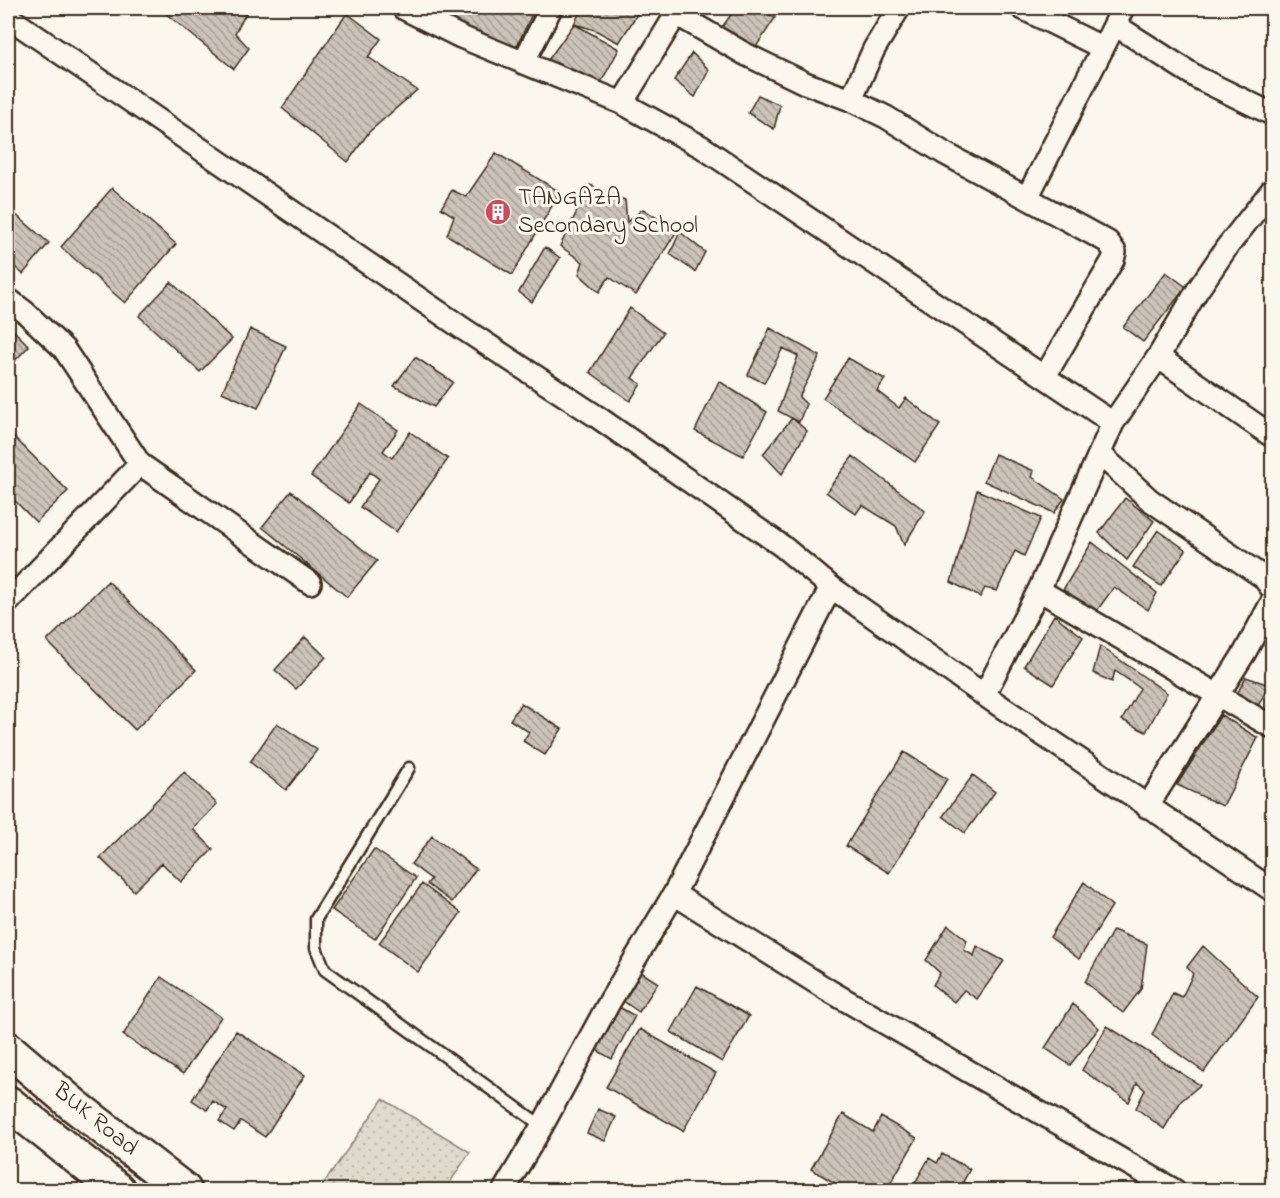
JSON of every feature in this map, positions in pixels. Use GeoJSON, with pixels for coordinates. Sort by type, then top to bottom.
{"type":"FeatureCollection","features":[{"type":"Feature","properties":{"kind":"main road","name":"BUK Road"},"geometry":{"type":"LineString","coordinates":[[8,1049],[75,1106],[184,1191]]}},
{"type":"Feature","properties":{"kind":"main road","name":"BUK Road"},"geometry":{"type":"LineString","coordinates":[[8,1103],[118,1191]]}},
{"type":"Feature","properties":{"kind":"street"},"geometry":{"type":"LineString","coordinates":[[403,8],[426,13],[523,63],[622,103],[702,147],[1113,423]]}},
{"type":"Feature","properties":{"kind":"street"},"geometry":{"type":"LineString","coordinates":[[523,63],[551,8]]}},
{"type":"Feature","properties":{"kind":"street"},"geometry":{"type":"LineString","coordinates":[[851,100],[874,49],[899,8]]}},
{"type":"Feature","properties":{"kind":"street"},"geometry":{"type":"LineString","coordinates":[[1022,8],[1103,48]]}},
{"type":"Feature","properties":{"kind":"street"},"geometry":{"type":"LineString","coordinates":[[622,103],[678,11],[745,54],[805,83],[851,100],[886,117],[944,153],[1108,242],[1115,252],[1098,288],[1045,376]]}},
{"type":"Feature","properties":{"kind":"street"},"geometry":{"type":"LineString","coordinates":[[1028,198],[1119,16],[1198,78],[1272,114]]}},
{"type":"Feature","properties":{"kind":"street"},"geometry":{"type":"LineString","coordinates":[[8,17],[465,330],[596,416],[782,546],[831,587],[984,695],[1272,890]]}},
{"type":"Feature","properties":{"kind":"street"},"geometry":{"type":"LineString","coordinates":[[984,695],[1039,590],[1113,423],[1158,357],[1221,256],[1272,190]]}},
{"type":"Feature","properties":{"kind":"street"},"geometry":{"type":"LineString","coordinates":[[8,299],[64,349],[140,464],[310,583]]}},
{"type":"Feature","properties":{"kind":"street"},"geometry":{"type":"LineString","coordinates":[[1158,357],[1272,436]]}},
{"type":"Feature","properties":{"kind":"street"},"geometry":{"type":"LineString","coordinates":[[1100,454],[1150,500],[1263,577],[1272,590],[1219,693],[1147,807]]}},
{"type":"Feature","properties":{"kind":"street"},"geometry":{"type":"LineString","coordinates":[[8,602],[140,464]]}},
{"type":"Feature","properties":{"kind":"street"},"geometry":{"type":"LineString","coordinates":[[504,1191],[610,1001],[674,894],[831,587]]}},
{"type":"Feature","properties":{"kind":"street"},"geometry":{"type":"LineString","coordinates":[[1039,590],[1219,693],[1272,727]]}},
{"type":"Feature","properties":{"kind":"street"},"geometry":{"type":"LineString","coordinates":[[674,894],[849,1002],[1174,1191]]}},
{"type":"Feature","properties":{"kind":"lane"},"geometry":{"type":"LineString","coordinates":[[408,768],[316,919],[316,948],[325,970],[542,1126]]}},
{"type":"Feature","properties":{"kind":"shaded area"},"geometry":{"type":"Polygon","coordinates":[[[383,1099],[470,1152],[445,1190],[319,1190],[383,1099]]]}},
{"type":"Feature","properties":{"kind":"building"},"geometry":{"type":"Polygon","coordinates":[[[159,8],[249,8],[235,33],[249,48],[234,69],[159,8]]]}},
{"type":"Feature","properties":{"kind":"building"},"geometry":{"type":"Polygon","coordinates":[[[459,8],[535,8],[514,52],[452,22],[459,8]]]}},
{"type":"Feature","properties":{"kind":"building"},"geometry":{"type":"Polygon","coordinates":[[[582,8],[641,8],[619,43],[595,30],[574,24],[582,8]]]}},
{"type":"Feature","properties":{"kind":"building"},"geometry":{"type":"Polygon","coordinates":[[[736,8],[758,8],[775,18],[754,50],[722,27],[736,8]]]}},
{"type":"Feature","properties":{"kind":"building"},"geometry":{"type":"Polygon","coordinates":[[[347,13],[381,39],[368,57],[417,90],[369,132],[348,162],[282,108],[347,13]]]}},
{"type":"Feature","properties":{"kind":"building"},"geometry":{"type":"Polygon","coordinates":[[[574,24],[619,49],[599,86],[546,63],[574,24]]]}},
{"type":"Feature","properties":{"kind":"building"},"geometry":{"type":"Polygon","coordinates":[[[692,53],[709,70],[695,97],[674,80],[692,53]]]}},
{"type":"Feature","properties":{"kind":"building"},"geometry":{"type":"Polygon","coordinates":[[[758,95],[780,105],[774,129],[748,113],[758,95]]]}},
{"type":"Feature","properties":{"kind":"building","name":"TANGAZA Secondary School"},"geometry":{"type":"Polygon","coordinates":[[[496,153],[560,192],[512,275],[447,235],[454,216],[441,208],[452,190],[466,197],[496,153]]]}},
{"type":"Feature","properties":{"kind":"building"},"geometry":{"type":"Polygon","coordinates":[[[590,185],[625,200],[627,222],[643,209],[677,231],[636,295],[609,277],[599,292],[579,274],[583,262],[560,246],[590,185]]]}},
{"type":"Feature","properties":{"kind":"building"},"geometry":{"type":"Polygon","coordinates":[[[112,188],[176,244],[125,303],[61,247],[112,188]]]}},
{"type":"Feature","properties":{"kind":"building"},"geometry":{"type":"Polygon","coordinates":[[[8,208],[49,243],[23,274],[8,261],[8,208]]]}},
{"type":"Feature","properties":{"kind":"building"},"geometry":{"type":"Polygon","coordinates":[[[680,232],[705,252],[695,272],[670,254],[680,232]]]}},
{"type":"Feature","properties":{"kind":"building"},"geometry":{"type":"Polygon","coordinates":[[[545,247],[560,258],[532,302],[519,292],[545,247]]]}},
{"type":"Feature","properties":{"kind":"building"},"geometry":{"type":"Polygon","coordinates":[[[1166,272],[1186,287],[1143,342],[1123,327],[1166,272]]]}},
{"type":"Feature","properties":{"kind":"building"},"geometry":{"type":"Polygon","coordinates":[[[171,282],[232,339],[200,372],[139,316],[171,282]]]}},
{"type":"Feature","properties":{"kind":"building"},"geometry":{"type":"Polygon","coordinates":[[[630,308],[663,333],[632,378],[641,384],[630,401],[590,372],[630,308]]]}},
{"type":"Feature","properties":{"kind":"building"},"geometry":{"type":"Polygon","coordinates":[[[8,325],[29,346],[8,368],[8,325]]]}},
{"type":"Feature","properties":{"kind":"building"},"geometry":{"type":"Polygon","coordinates":[[[770,328],[820,356],[799,397],[806,404],[799,422],[778,411],[798,356],[783,348],[764,383],[748,375],[770,328]]]}},
{"type":"Feature","properties":{"kind":"building"},"geometry":{"type":"Polygon","coordinates":[[[250,329],[286,346],[258,408],[222,392],[250,329]]]}},
{"type":"Feature","properties":{"kind":"building"},"geometry":{"type":"Polygon","coordinates":[[[415,357],[453,382],[434,407],[394,386],[415,357]]]}},
{"type":"Feature","properties":{"kind":"building"},"geometry":{"type":"Polygon","coordinates":[[[848,358],[885,379],[877,391],[899,408],[906,398],[940,425],[915,462],[823,398],[848,358]]]}},
{"type":"Feature","properties":{"kind":"building"},"geometry":{"type":"Polygon","coordinates":[[[719,381],[767,412],[743,456],[695,431],[719,381]]]}},
{"type":"Feature","properties":{"kind":"building"},"geometry":{"type":"Polygon","coordinates":[[[361,404],[398,430],[383,451],[392,458],[410,432],[448,459],[396,532],[360,507],[379,479],[370,472],[349,503],[311,476],[361,404]]]}},
{"type":"Feature","properties":{"kind":"building"},"geometry":{"type":"Polygon","coordinates":[[[792,418],[807,431],[782,474],[763,454],[792,418]]]}},
{"type":"Feature","properties":{"kind":"building"},"geometry":{"type":"Polygon","coordinates":[[[13,436],[68,491],[36,522],[11,497],[8,500],[8,442],[13,436]]]}},
{"type":"Feature","properties":{"kind":"building"},"geometry":{"type":"Polygon","coordinates":[[[995,454],[1034,471],[1032,477],[1064,499],[1054,513],[984,481],[995,454]]]}},
{"type":"Feature","properties":{"kind":"building"},"geometry":{"type":"Polygon","coordinates":[[[853,456],[925,511],[904,545],[896,526],[862,505],[856,514],[826,492],[853,456]]]}},
{"type":"Feature","properties":{"kind":"building"},"geometry":{"type":"Polygon","coordinates":[[[977,490],[1041,518],[1024,556],[1015,551],[997,591],[985,588],[980,597],[951,582],[977,490]]]}},
{"type":"Feature","properties":{"kind":"building"},"geometry":{"type":"Polygon","coordinates":[[[291,491],[377,561],[347,597],[262,527],[291,491]]]}},
{"type":"Feature","properties":{"kind":"building"},"geometry":{"type":"Polygon","coordinates":[[[1125,498],[1154,521],[1127,560],[1099,533],[1125,498]]]}},
{"type":"Feature","properties":{"kind":"building"},"geometry":{"type":"Polygon","coordinates":[[[1158,530],[1186,550],[1161,586],[1133,567],[1158,530]]]}},
{"type":"Feature","properties":{"kind":"building"},"geometry":{"type":"Polygon","coordinates":[[[1092,542],[1157,593],[1148,610],[1114,587],[1096,612],[1061,593],[1092,542]]]}},
{"type":"Feature","properties":{"kind":"building"},"geometry":{"type":"Polygon","coordinates":[[[108,581],[196,670],[135,730],[47,641],[108,581]]]}},
{"type":"Feature","properties":{"kind":"building"},"geometry":{"type":"Polygon","coordinates":[[[1054,615],[1083,637],[1053,685],[1024,666],[1054,615]]]}},
{"type":"Feature","properties":{"kind":"building"},"geometry":{"type":"Polygon","coordinates":[[[305,637],[326,657],[296,689],[275,670],[305,637]]]}},
{"type":"Feature","properties":{"kind":"building"},"geometry":{"type":"Polygon","coordinates":[[[1100,646],[1167,693],[1146,732],[1122,720],[1140,688],[1115,671],[1112,682],[1093,673],[1100,646]]]}},
{"type":"Feature","properties":{"kind":"building"},"geometry":{"type":"Polygon","coordinates":[[[1246,677],[1269,685],[1257,708],[1236,696],[1246,677]]]}},
{"type":"Feature","properties":{"kind":"building"},"geometry":{"type":"Polygon","coordinates":[[[521,703],[562,729],[545,755],[523,741],[529,732],[510,720],[521,703]]]}},
{"type":"Feature","properties":{"kind":"building"},"geometry":{"type":"Polygon","coordinates":[[[1221,715],[1258,738],[1223,806],[1177,785],[1221,715]]]}},
{"type":"Feature","properties":{"kind":"building"},"geometry":{"type":"Polygon","coordinates":[[[277,723],[317,750],[286,790],[250,762],[277,723]]]}},
{"type":"Feature","properties":{"kind":"building"},"geometry":{"type":"Polygon","coordinates":[[[904,752],[947,779],[889,873],[846,846],[904,752]]]}},
{"type":"Feature","properties":{"kind":"building"},"geometry":{"type":"Polygon","coordinates":[[[184,772],[217,804],[193,829],[213,849],[181,882],[162,863],[134,891],[100,858],[184,772]]]}},
{"type":"Feature","properties":{"kind":"building"},"geometry":{"type":"Polygon","coordinates":[[[973,775],[995,792],[965,833],[943,816],[973,775]]]}},
{"type":"Feature","properties":{"kind":"building"},"geometry":{"type":"Polygon","coordinates":[[[432,836],[476,869],[452,902],[427,884],[431,879],[411,864],[432,836]]]}},
{"type":"Feature","properties":{"kind":"building"},"geometry":{"type":"Polygon","coordinates":[[[374,849],[416,878],[375,939],[332,910],[374,849]]]}},
{"type":"Feature","properties":{"kind":"building"},"geometry":{"type":"Polygon","coordinates":[[[1084,882],[1112,906],[1079,959],[1050,937],[1084,882]]]}},
{"type":"Feature","properties":{"kind":"building"},"geometry":{"type":"Polygon","coordinates":[[[422,884],[461,913],[418,972],[379,943],[422,884]]]}},
{"type":"Feature","properties":{"kind":"building"},"geometry":{"type":"Polygon","coordinates":[[[948,925],[967,940],[964,950],[974,956],[977,946],[1004,961],[977,999],[964,990],[954,1002],[933,985],[940,973],[926,960],[948,925]]]}},
{"type":"Feature","properties":{"kind":"building"},"geometry":{"type":"Polygon","coordinates":[[[1113,930],[1147,944],[1141,989],[1123,1013],[1085,982],[1113,930]]]}},
{"type":"Feature","properties":{"kind":"building"},"geometry":{"type":"Polygon","coordinates":[[[1203,946],[1258,997],[1204,1072],[1152,1035],[1173,993],[1182,997],[1193,974],[1187,967],[1203,946]]]}},
{"type":"Feature","properties":{"kind":"building"},"geometry":{"type":"Polygon","coordinates":[[[635,968],[658,983],[639,1012],[616,996],[635,968]]]}},
{"type":"Feature","properties":{"kind":"building"},"geometry":{"type":"Polygon","coordinates":[[[161,977],[221,1017],[183,1074],[123,1035],[161,977]]]}},
{"type":"Feature","properties":{"kind":"building"},"geometry":{"type":"Polygon","coordinates":[[[697,986],[749,1016],[722,1062],[671,1032],[697,986]]]}},
{"type":"Feature","properties":{"kind":"building"},"geometry":{"type":"Polygon","coordinates":[[[614,1004],[635,1016],[612,1059],[591,1047],[614,1004]]]}},
{"type":"Feature","properties":{"kind":"building"},"geometry":{"type":"Polygon","coordinates":[[[1073,1004],[1099,1028],[1070,1065],[1045,1048],[1073,1004]]]}},
{"type":"Feature","properties":{"kind":"building"},"geometry":{"type":"Polygon","coordinates":[[[1107,1026],[1200,1085],[1181,1101],[1164,1129],[1136,1108],[1145,1090],[1137,1083],[1129,1102],[1082,1070],[1107,1026]]]}},
{"type":"Feature","properties":{"kind":"building"},"geometry":{"type":"Polygon","coordinates":[[[640,1029],[716,1073],[683,1131],[606,1087],[640,1029]]]}},
{"type":"Feature","properties":{"kind":"building"},"geometry":{"type":"Polygon","coordinates":[[[236,1031],[305,1075],[265,1137],[241,1121],[234,1131],[219,1121],[227,1110],[213,1101],[207,1110],[192,1100],[236,1031]]]}},
{"type":"Feature","properties":{"kind":"building"},"geometry":{"type":"Polygon","coordinates":[[[598,1109],[616,1117],[605,1141],[587,1133],[598,1109]]]}},
{"type":"Feature","properties":{"kind":"building"},"geometry":{"type":"Polygon","coordinates":[[[843,1114],[873,1132],[881,1117],[917,1138],[887,1189],[844,1190],[811,1169],[843,1114]]]}},
{"type":"Feature","properties":{"kind":"building"},"geometry":{"type":"Polygon","coordinates":[[[942,1154],[970,1169],[963,1182],[972,1187],[970,1190],[911,1190],[929,1158],[937,1163],[942,1154]]]}},
{"type":"Feature","properties":{"kind":"place","name":"TANGAZA Secondary School"},"geometry":{"type":"Point","coordinates":[498,212]}}]}
